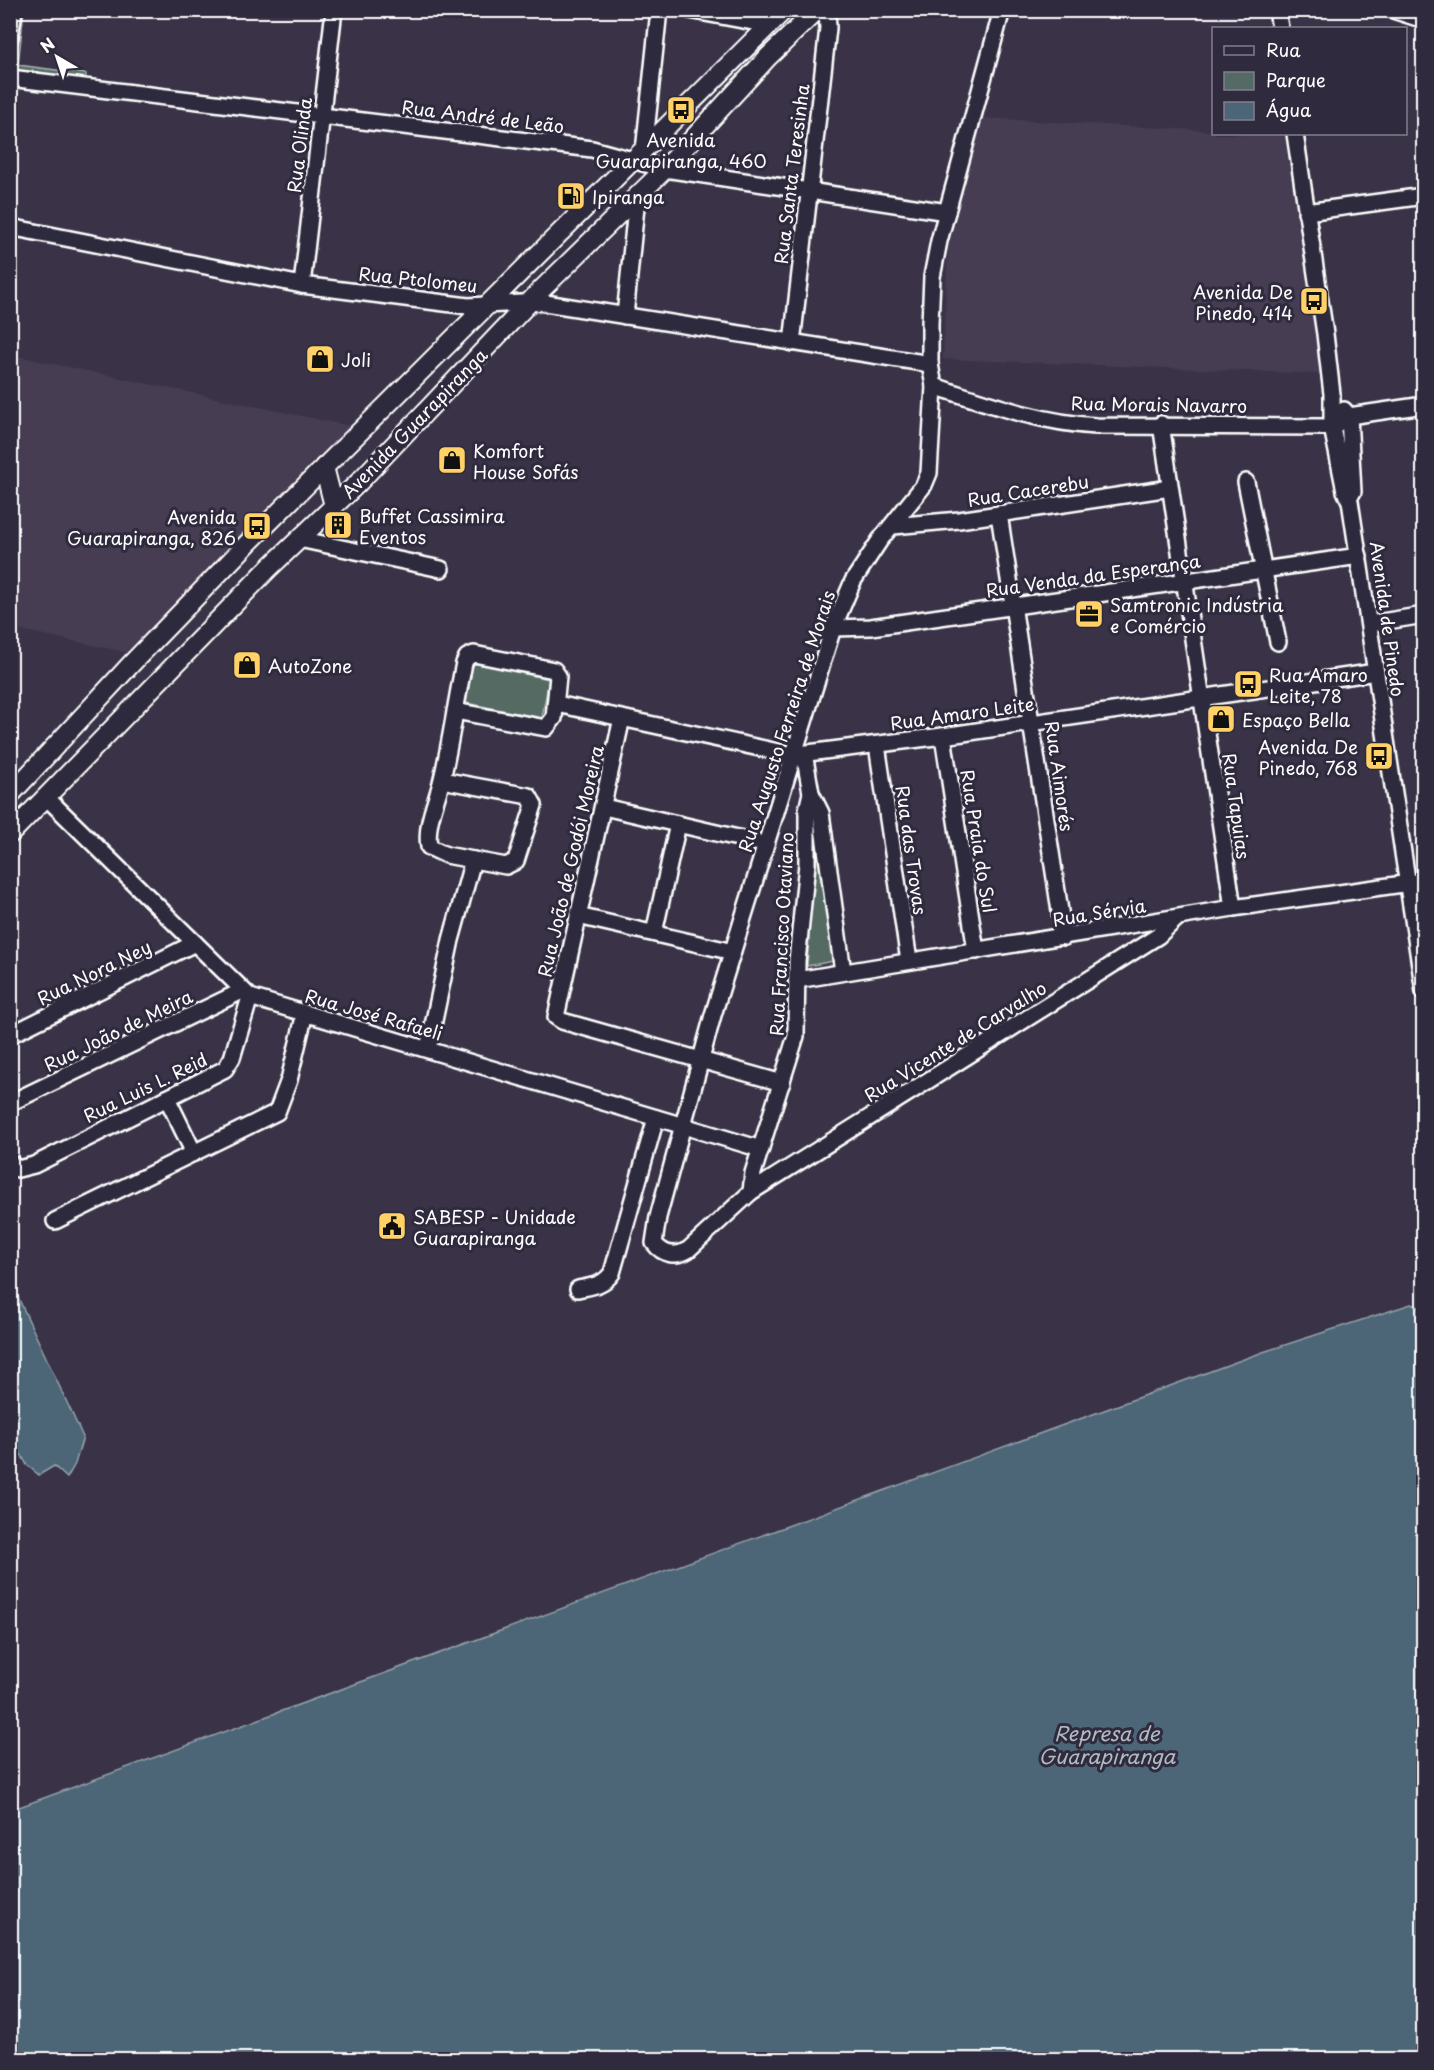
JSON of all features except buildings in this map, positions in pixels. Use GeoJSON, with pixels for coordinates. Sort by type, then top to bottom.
{"type":"FeatureCollection","features":[{"type":"Feature","properties":{"kind":"main road","name":"Avenida Guarapiranga"},"geometry":{"type":"LineString","coordinates":[[10,795],[133,662],[324,467],[353,441],[483,306],[640,155],[784,10]]}},
{"type":"Feature","properties":{"kind":"main road","name":"Avenida Guarapiranga"},"geometry":{"type":"LineString","coordinates":[[10,834],[334,506],[531,301],[665,169],[768,57],[817,10]]}},
{"type":"Feature","properties":{"kind":"main road"},"geometry":{"type":"LineString","coordinates":[[324,467],[334,506]]}},
{"type":"Feature","properties":{"kind":"main road"},"geometry":{"type":"LineString","coordinates":[[46,797],[36,783],[52,747]]}},
{"type":"Feature","properties":{"kind":"street"},"geometry":{"type":"LineString","coordinates":[[10,38],[14,10]]}},
{"type":"Feature","properties":{"kind":"street","name":"Rua Olinda"},"geometry":{"type":"LineString","coordinates":[[302,285],[334,10]]}},
{"type":"Feature","properties":{"kind":"street"},"geometry":{"type":"LineString","coordinates":[[640,155],[659,10]]}},
{"type":"Feature","properties":{"kind":"street"},"geometry":{"type":"LineString","coordinates":[[689,10],[769,25]]}},
{"type":"Feature","properties":{"kind":"street","name":"Rua Santa Teresinha"},"geometry":{"type":"LineString","coordinates":[[792,343],[828,28],[827,10]]}},
{"type":"Feature","properties":{"kind":"street","name":"Rua Augusto Ferreira de Morais"},"geometry":{"type":"LineString","coordinates":[[657,1247],[654,1232],[702,1060],[764,844],[798,754],[832,628],[853,581],[880,540],[924,485],[929,473],[934,386],[930,364],[932,277],[947,212],[1002,10]]}},
{"type":"Feature","properties":{"kind":"street"},"geometry":{"type":"LineString","coordinates":[[1277,10],[1280,27]]}},
{"type":"Feature","properties":{"kind":"street"},"geometry":{"type":"LineString","coordinates":[[1393,10],[1424,20]]}},
{"type":"Feature","properties":{"kind":"street","name":"Rua André de Leão"},"geometry":{"type":"LineString","coordinates":[[10,78],[592,148],[640,155],[665,169],[947,212]]}},
{"type":"Feature","properties":{"kind":"street","name":"Avenida de Pinedo"},"geometry":{"type":"LineString","coordinates":[[1295,135],[1332,394],[1332,427],[1345,491],[1350,501],[1359,556],[1424,992]]}},
{"type":"Feature","properties":{"kind":"street"},"geometry":{"type":"LineString","coordinates":[[1306,212],[1424,196]]}},
{"type":"Feature","properties":{"kind":"street"},"geometry":{"type":"LineString","coordinates":[[625,316],[637,197]]}},
{"type":"Feature","properties":{"kind":"street","name":"Rua Ptolomeu"},"geometry":{"type":"LineString","coordinates":[[10,226],[302,285],[483,306],[531,301],[930,364]]}},
{"type":"Feature","properties":{"kind":"street","name":"Rua Morais Navarro"},"geometry":{"type":"LineString","coordinates":[[934,386],[1006,408],[1075,425],[1332,427]]}},
{"type":"Feature","properties":{"kind":"street","name":"Avenida de Pinedo"},"geometry":{"type":"LineString","coordinates":[[1332,394],[1349,416],[1353,489],[1350,501]]}},
{"type":"Feature","properties":{"kind":"street"},"geometry":{"type":"LineString","coordinates":[[1332,427],[1349,416],[1424,405]]}},
{"type":"Feature","properties":{"kind":"street","name":"Rua Tapuias"},"geometry":{"type":"LineString","coordinates":[[1161,424],[1233,908]]}},
{"type":"Feature","properties":{"kind":"street"},"geometry":{"type":"LineString","coordinates":[[1246,482],[1278,642]]}},
{"type":"Feature","properties":{"kind":"street","name":"Rua Cacerebu"},"geometry":{"type":"LineString","coordinates":[[893,526],[914,526],[1170,488]]}},
{"type":"Feature","properties":{"kind":"street","name":"Rua Aimorés"},"geometry":{"type":"LineString","coordinates":[[999,514],[1064,937]]}},
{"type":"Feature","properties":{"kind":"street"},"geometry":{"type":"LineString","coordinates":[[299,539],[441,569]]}},
{"type":"Feature","properties":{"kind":"street","name":"Rua Venda da Esperança"},"geometry":{"type":"LineString","coordinates":[[832,628],[871,627],[1359,556]]}},
{"type":"Feature","properties":{"kind":"street"},"geometry":{"type":"LineString","coordinates":[[1369,624],[1424,615]]}},
{"type":"Feature","properties":{"kind":"street"},"geometry":{"type":"LineString","coordinates":[[442,780],[529,796],[534,806],[516,861],[507,866],[446,855],[429,847],[433,806],[442,780],[454,711],[467,657],[474,654],[554,670],[559,681],[557,704],[552,723],[542,728],[454,711]]}},
{"type":"Feature","properties":{"kind":"street","name":"Rua Amaro Leite"},"geometry":{"type":"LineString","coordinates":[[557,704],[798,754],[943,736],[1376,672]]}},
{"type":"Feature","properties":{"kind":"street","name":"Rua João de Godói Moreira"},"geometry":{"type":"LineString","coordinates":[[622,718],[604,807],[555,1013],[562,1021],[702,1060]]}},
{"type":"Feature","properties":{"kind":"street","name":"Rua Praia do Sul"},"geometry":{"type":"LineString","coordinates":[[943,736],[976,951]]}},
{"type":"Feature","properties":{"kind":"street","name":"Rua das Trovas"},"geometry":{"type":"LineString","coordinates":[[877,745],[909,961]]}},
{"type":"Feature","properties":{"kind":"street","name":"Rua Francisco Otaviano"},"geometry":{"type":"LineString","coordinates":[[751,1192],[761,1149],[796,1036],[797,980],[807,864],[807,810],[811,793],[798,754]]}},
{"type":"Feature","properties":{"kind":"street"},"geometry":{"type":"LineString","coordinates":[[811,793],[821,813],[843,972]]}},
{"type":"Feature","properties":{"kind":"street","name":"Rua José Rafaeli"},"geometry":{"type":"LineString","coordinates":[[46,797],[246,994],[761,1149]]}},
{"type":"Feature","properties":{"kind":"street"},"geometry":{"type":"LineString","coordinates":[[604,807],[764,844]]}},
{"type":"Feature","properties":{"kind":"street"},"geometry":{"type":"LineString","coordinates":[[654,933],[678,824]]}},
{"type":"Feature","properties":{"kind":"street"},"geometry":{"type":"LineString","coordinates":[[428,1049],[451,940],[473,860]]}},
{"type":"Feature","properties":{"kind":"street","name":"Rua Sérvia"},"geometry":{"type":"LineString","coordinates":[[797,980],[1233,908],[1424,881]]}},
{"type":"Feature","properties":{"kind":"street"},"geometry":{"type":"LineString","coordinates":[[578,916],[733,952]]}},
{"type":"Feature","properties":{"kind":"street","name":"Rua Vicente de Carvalho"},"geometry":{"type":"LineString","coordinates":[[657,1247],[666,1252],[681,1254],[751,1192],[1158,936],[1177,918]]}},
{"type":"Feature","properties":{"kind":"street","name":"Rua Nora Ney"},"geometry":{"type":"LineString","coordinates":[[10,1035],[195,943]]}},
{"type":"Feature","properties":{"kind":"street","name":"Rua Luis L. Reid"},"geometry":{"type":"LineString","coordinates":[[12,1164],[18,1169],[34,1165],[228,1066],[246,994]]}},
{"type":"Feature","properties":{"kind":"street","name":"Rua João de Meira"},"geometry":{"type":"LineString","coordinates":[[10,1103],[246,994]]}},
{"type":"Feature","properties":{"kind":"street"},"geometry":{"type":"LineString","coordinates":[[55,1221],[279,1110],[305,1013]]}},
{"type":"Feature","properties":{"kind":"street"},"geometry":{"type":"LineString","coordinates":[[702,1060],[782,1083]]}},
{"type":"Feature","properties":{"kind":"street"},"geometry":{"type":"LineString","coordinates":[[167,1098],[194,1153]]}},
{"type":"Feature","properties":{"kind":"street"},"geometry":{"type":"LineString","coordinates":[[578,1289],[599,1285],[612,1273],[656,1118]]}},
{"type":"Feature","properties":{"kind":"shaded area"},"geometry":{"type":"Polygon","coordinates":[[[982,118],[1212,131],[1212,135],[1284,135],[1321,374],[943,359],[948,250],[982,118]]]}},
{"type":"Feature","properties":{"kind":"shaded area"},"geometry":{"type":"Polygon","coordinates":[[[11,355],[354,427],[126,652],[11,628],[11,355]]]}},
{"type":"Feature","properties":{"kind":"green space"},"geometry":{"type":"Polygon","coordinates":[[[24,10],[18,65],[86,74],[85,82],[12,74],[18,11],[24,10]]]}},
{"type":"Feature","properties":{"kind":"green space"},"geometry":{"type":"Polygon","coordinates":[[[473,663],[549,679],[542,718],[466,703],[473,663]]]}},
{"type":"Feature","properties":{"kind":"green space"},"geometry":{"type":"Polygon","coordinates":[[[816,836],[834,961],[807,966],[816,836]]]}},
{"type":"Feature","properties":{"kind":"water"},"geometry":{"type":"Polygon","coordinates":[[[10,1280],[83,1437],[75,1464],[67,1478],[54,1466],[39,1475],[27,1465],[11,1436],[10,1280]]]}},
{"type":"Feature","properties":{"kind":"water","name":"Represa de Guarapiranga"},"geometry":{"type":"Polygon","coordinates":[[[1411,1304],[1424,1309],[1423,2059],[11,2059],[11,1810],[1263,1352],[1411,1304]]]}},
{"type":"Feature","properties":{"kind":"place","name":"Avenida Guarapiranga, 460"},"geometry":{"type":"Point","coordinates":[681,110]}},
{"type":"Feature","properties":{"kind":"place","name":"Ipiranga"},"geometry":{"type":"Point","coordinates":[571,196]}},
{"type":"Feature","properties":{"kind":"place","name":"Avenida De Pinedo, 414"},"geometry":{"type":"Point","coordinates":[1314,301]}},
{"type":"Feature","properties":{"kind":"place","name":"Joli"},"geometry":{"type":"Point","coordinates":[320,359]}},
{"type":"Feature","properties":{"kind":"place","name":"Komfort House Sofás"},"geometry":{"type":"Point","coordinates":[452,460]}},
{"type":"Feature","properties":{"kind":"place","name":"Buffet Cassimira Eventos"},"geometry":{"type":"Point","coordinates":[338,525]}},
{"type":"Feature","properties":{"kind":"place","name":"Avenida Guarapiranga, 826"},"geometry":{"type":"Point","coordinates":[257,526]}},
{"type":"Feature","properties":{"kind":"place","name":"Samtronic Indústria e Comércio"},"geometry":{"type":"Point","coordinates":[1089,614]}},
{"type":"Feature","properties":{"kind":"place","name":"AutoZone"},"geometry":{"type":"Point","coordinates":[247,665]}},
{"type":"Feature","properties":{"kind":"place","name":"Rua Amaro Leite, 78"},"geometry":{"type":"Point","coordinates":[1248,684]}},
{"type":"Feature","properties":{"kind":"place","name":"Espaço Bella"},"geometry":{"type":"Point","coordinates":[1221,719]}},
{"type":"Feature","properties":{"kind":"place","name":"Avenida De Pinedo, 768"},"geometry":{"type":"Point","coordinates":[1379,756]}},
{"type":"Feature","properties":{"kind":"place","name":"SABESP - Unidade Guarapiranga"},"geometry":{"type":"Point","coordinates":[392,1226]}}]}
